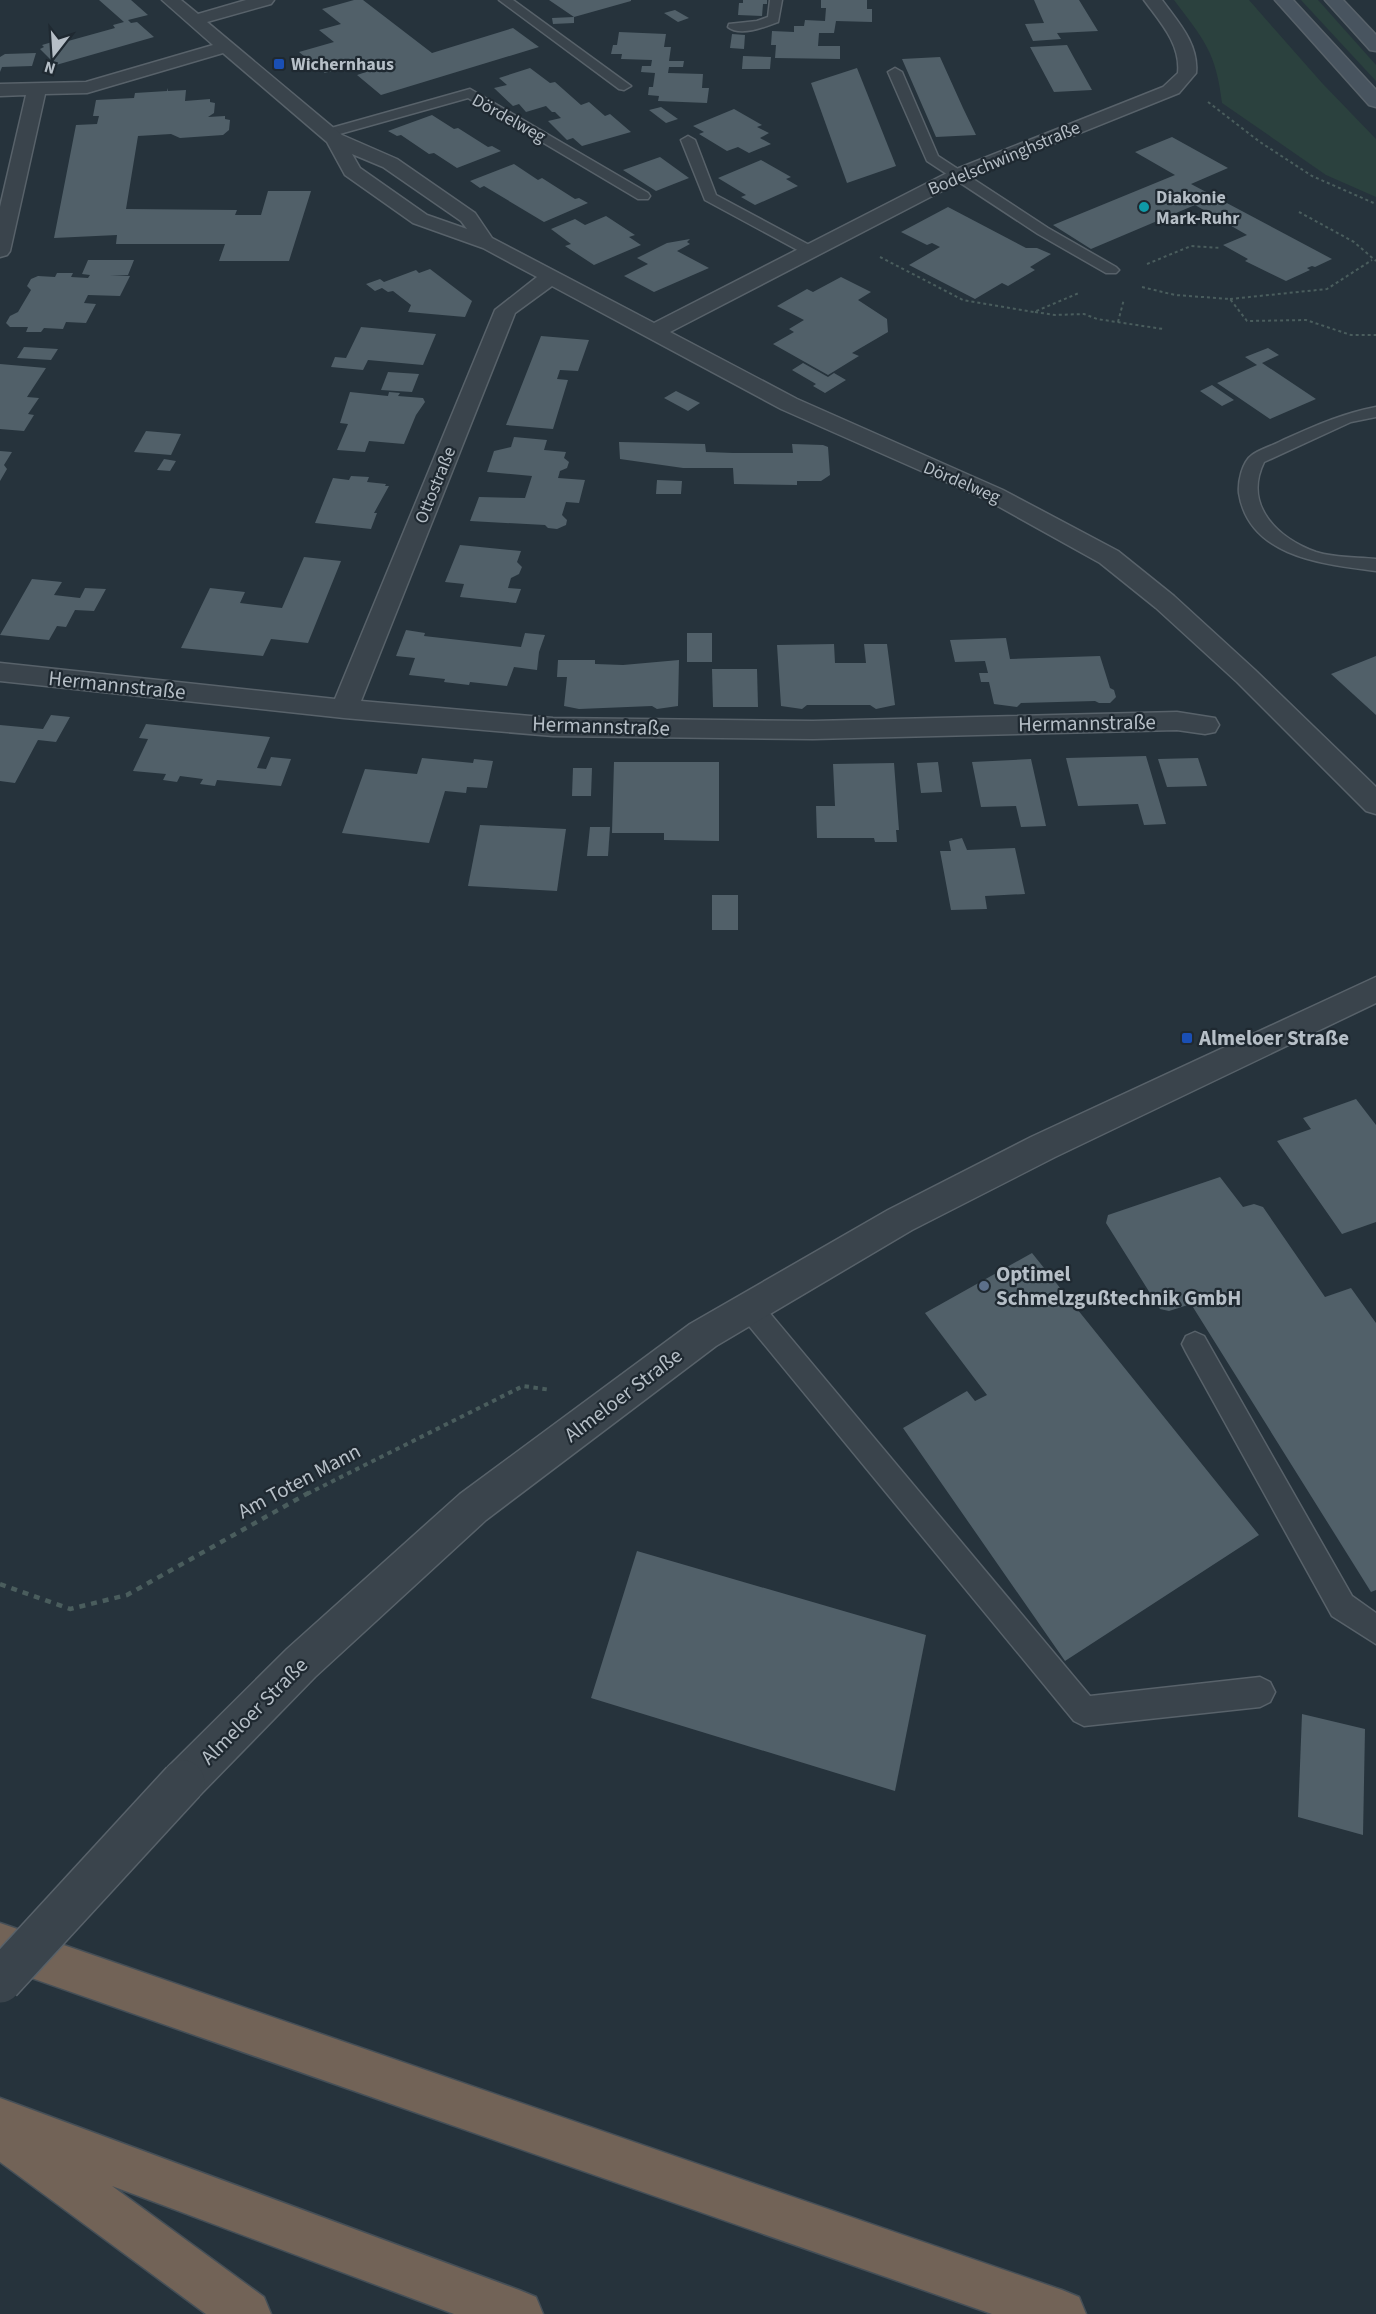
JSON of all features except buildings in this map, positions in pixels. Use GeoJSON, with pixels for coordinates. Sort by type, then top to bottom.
{"type":"FeatureCollection","features":[{"type":"Feature","properties":{"kind":"highway"},"geometry":{"type":"LineString","coordinates":[[0,1945],[1062,2314]]}},
{"type":"Feature","properties":{"kind":"highway"},"geometry":{"type":"LineString","coordinates":[[0,2121],[519,2314]]}},
{"type":"Feature","properties":{"kind":"highway"},"geometry":{"type":"LineString","coordinates":[[0,2133],[247,2314]]}},
{"type":"Feature","properties":{"kind":"main road"},"geometry":{"type":"LineString","coordinates":[[1284,0],[1376,100]]}},
{"type":"Feature","properties":{"kind":"main road"},"geometry":{"type":"LineString","coordinates":[[1334,0],[1376,46]]}},
{"type":"Feature","properties":{"kind":"street","name":"Dördelweg"},"geometry":{"type":"LineString","coordinates":[[171,0],[332,136],[390,163],[468,217],[490,244]]}},
{"type":"Feature","properties":{"kind":"street"},"geometry":{"type":"LineString","coordinates":[[194,20],[265,0]]}},
{"type":"Feature","properties":{"kind":"street","name":"Bodelschwinghstraße"},"geometry":{"type":"LineString","coordinates":[[653,332],[837,235],[956,176],[1166,93],[1180,84],[1187,74],[1187,60],[1181,41],[1153,0]]}},
{"type":"Feature","properties":{"kind":"street"},"geometry":{"type":"LineString","coordinates":[[0,90],[87,87],[226,47]]}},
{"type":"Feature","properties":{"kind":"street"},"geometry":{"type":"LineString","coordinates":[[0,251],[37,89]]}},
{"type":"Feature","properties":{"kind":"street","name":"Dördelweg"},"geometry":{"type":"LineString","coordinates":[[332,136],[352,171],[420,219],[490,244],[549,278],[789,404],[995,495],[1109,556],[1165,602],[1246,676],[1376,804]]}},
{"type":"Feature","properties":{"kind":"street","name":"Ottostraße"},"geometry":{"type":"LineString","coordinates":[[344,709],[506,310],[549,278]]}},
{"type":"Feature","properties":{"kind":"street","name":"Hermannstraße"},"geometry":{"type":"LineString","coordinates":[[0,672],[344,709],[553,727],[813,730],[1177,721],[1205,725]]}},
{"type":"Feature","properties":{"kind":"street","name":"Almeloer Straße"},"geometry":{"type":"LineString","coordinates":[[0,1981],[183,1782],[301,1663],[473,1507],[703,1335],[900,1220],[1043,1147],[1376,989]]}},
{"type":"Feature","properties":{"kind":"lane"},"geometry":{"type":"LineString","coordinates":[[505,0],[624,86]]}},
{"type":"Feature","properties":{"kind":"lane"},"geometry":{"type":"LineString","coordinates":[[734,27],[768,23],[776,13],[776,0]]}},
{"type":"Feature","properties":{"kind":"lane"},"geometry":{"type":"LineString","coordinates":[[896,72],[932,158],[956,176],[1043,231],[1111,270]]}},
{"type":"Feature","properties":{"kind":"lane","name":"Dördelweg"},"geometry":{"type":"LineString","coordinates":[[332,136],[470,93],[643,196]]}},
{"type":"Feature","properties":{"kind":"lane"},"geometry":{"type":"LineString","coordinates":[[688,140],[710,196],[808,250]]}},
{"type":"Feature","properties":{"kind":"lane"},"geometry":{"type":"LineString","coordinates":[[1376,412],[1346,418],[1257,459],[1248,472],[1246,495],[1254,515],[1278,537],[1311,556],[1376,565]]}},
{"type":"Feature","properties":{"kind":"lane"},"geometry":{"type":"LineString","coordinates":[[749,1307],[1084,1711],[1260,1692]]}},
{"type":"Feature","properties":{"kind":"lane"},"geometry":{"type":"LineString","coordinates":[[1195,1344],[1342,1606],[1376,1630]]}},
{"type":"Feature","properties":{"kind":"path"},"geometry":{"type":"LineString","coordinates":[[1166,93],[1201,97],[1260,142],[1312,176],[1376,204]]}},
{"type":"Feature","properties":{"kind":"path"},"geometry":{"type":"LineString","coordinates":[[1133,284],[1175,295],[1230,299],[1327,289],[1374,260],[1353,242],[1299,212]]}},
{"type":"Feature","properties":{"kind":"path"},"geometry":{"type":"LineString","coordinates":[[837,235],[963,300],[1055,315],[1084,314],[1118,322],[1163,328]]}},
{"type":"Feature","properties":{"kind":"path"},"geometry":{"type":"LineString","coordinates":[[1141,267],[1191,246],[1221,248]]}},
{"type":"Feature","properties":{"kind":"path"},"geometry":{"type":"LineString","coordinates":[[1034,312],[1082,291]]}},
{"type":"Feature","properties":{"kind":"path"},"geometry":{"type":"LineString","coordinates":[[1118,322],[1124,299]]}},
{"type":"Feature","properties":{"kind":"path"},"geometry":{"type":"LineString","coordinates":[[1230,299],[1247,321],[1306,320],[1351,335],[1376,335]]}},
{"type":"Feature","properties":{"kind":"path","name":"Am Toten Mann"},"geometry":{"type":"LineString","coordinates":[[0,1584],[70,1609],[127,1595],[302,1496],[523,1386],[617,1398]]}},
{"type":"Feature","properties":{"kind":"green space"},"geometry":{"type":"Polygon","coordinates":[[[1174,0],[1249,0],[1322,83],[1376,139],[1376,197],[1326,175],[1222,103],[1216,71],[1207,47],[1174,0]]]}},
{"type":"Feature","properties":{"kind":"green space"},"geometry":{"type":"Polygon","coordinates":[[[1301,0],[1318,0],[1376,65],[1376,81],[1301,0]]]}},
{"type":"Feature","properties":{"kind":"place","name":"Wichernhaus"},"geometry":{"type":"Point","coordinates":[279,64]}},
{"type":"Feature","properties":{"kind":"place","name":"Diakonie Mark-Ruhr"},"geometry":{"type":"Point","coordinates":[1144,207]}},
{"type":"Feature","properties":{"kind":"place","name":"Almeloer Straße"},"geometry":{"type":"Point","coordinates":[1187,1038]}},
{"type":"Feature","properties":{"kind":"place","name":"Optimel Schmelzgußtechnik GmbH"},"geometry":{"type":"Point","coordinates":[984,1286]}}]}
